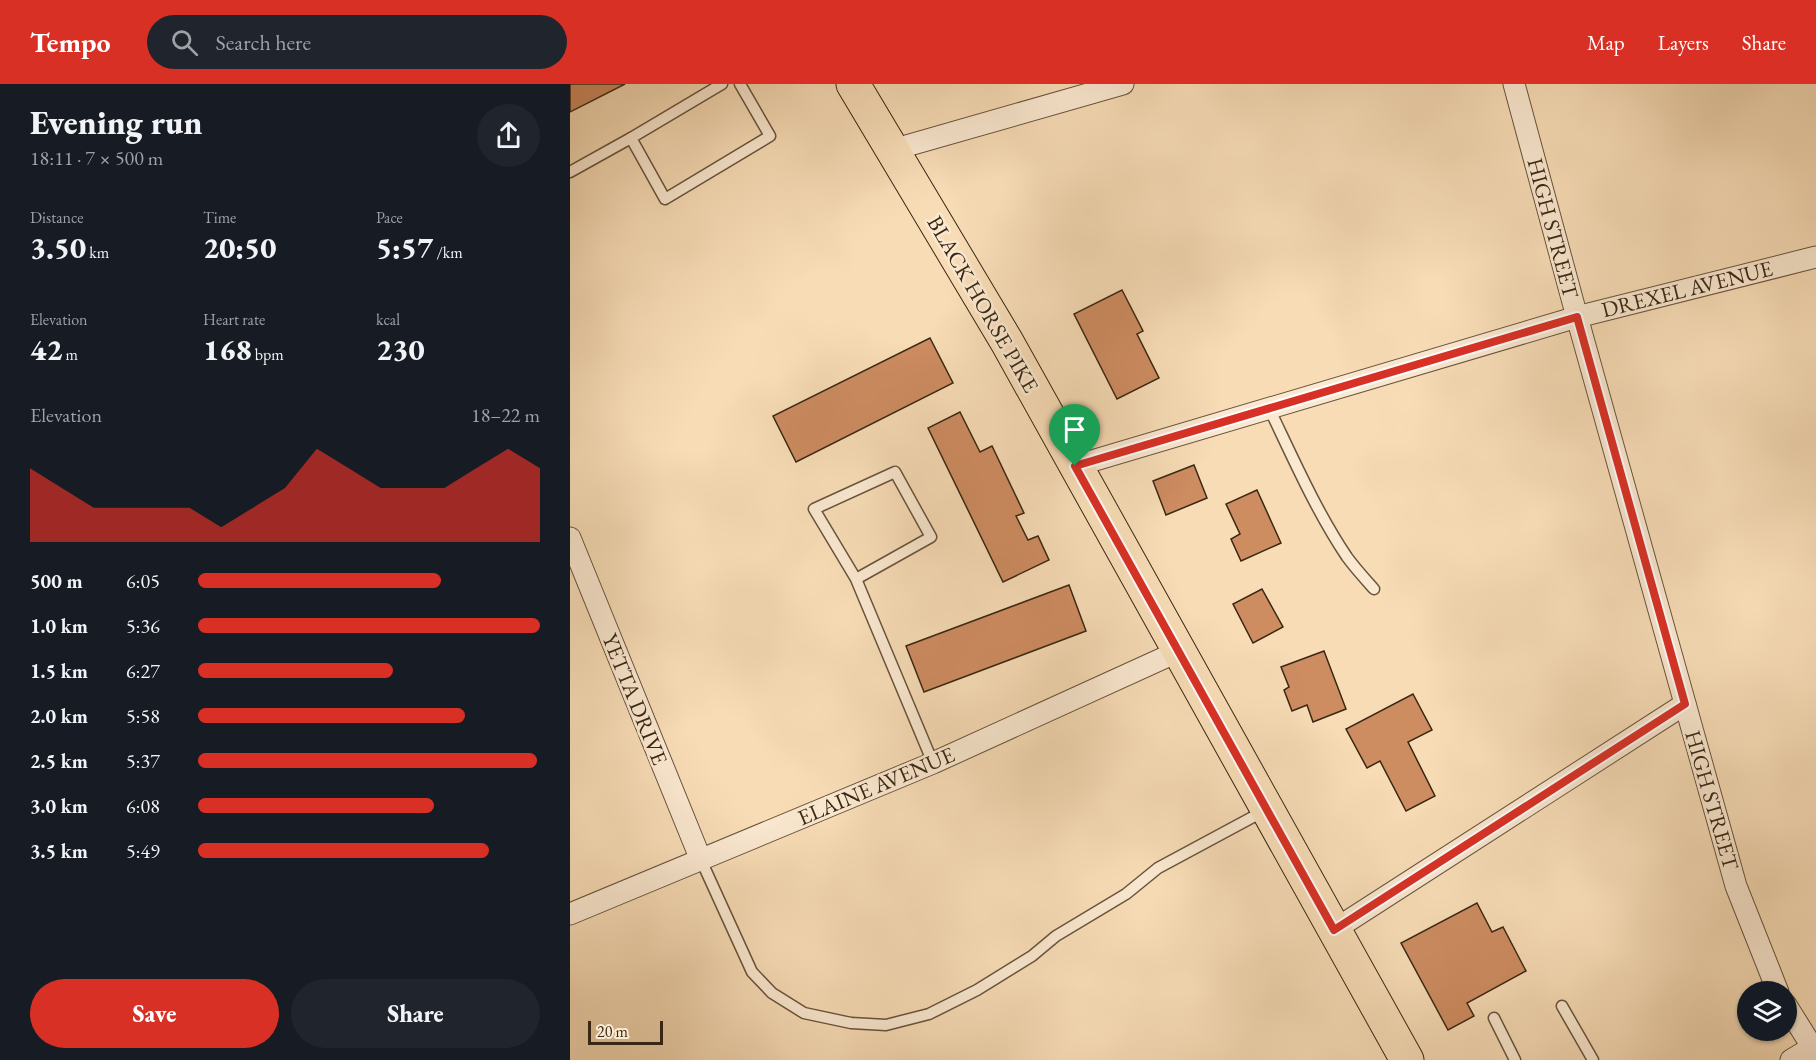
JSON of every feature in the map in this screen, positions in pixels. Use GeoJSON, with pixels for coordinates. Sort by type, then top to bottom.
{"type":"FeatureCollection","features":[{"type":"Feature","properties":{"kind":"main road","name":"BLACK HORSE PIKE"},"geometry":{"type":"LineString","coordinates":[[853,84],[1007,342],[1407,1060]]}},
{"type":"Feature","properties":{"kind":"street"},"geometry":{"type":"LineString","coordinates":[[892,150],[1123,84]]}},
{"type":"Feature","properties":{"kind":"street","name":"HIGH STREET"},"geometry":{"type":"LineString","coordinates":[[1514,84],[1736,885],[1774,981]]}},
{"type":"Feature","properties":{"kind":"street","name":"DREXEL AVENUE"},"geometry":{"type":"LineString","coordinates":[[1075,466],[1577,317],[1816,256]]}},
{"type":"Feature","properties":{"kind":"street","name":"YETTA DRIVE"},"geometry":{"type":"LineString","coordinates":[[570,538],[701,860]]}},
{"type":"Feature","properties":{"kind":"street","name":"ELAINE AVENUE"},"geometry":{"type":"LineString","coordinates":[[570,914],[933,763],[1179,651]]}},
{"type":"Feature","properties":{"kind":"street"},"geometry":{"type":"LineString","coordinates":[[1334,930],[1685,704]]}},
{"type":"Feature","properties":{"kind":"street"},"geometry":{"type":"LineString","coordinates":[[1791,1060],[1815,1049],[1797,1022]]}},
{"type":"Feature","properties":{"kind":"lane"},"geometry":{"type":"LineString","coordinates":[[570,171],[722,84]]}},
{"type":"Feature","properties":{"kind":"lane"},"geometry":{"type":"LineString","coordinates":[[631,138],[665,199],[770,136],[740,84]]}},
{"type":"Feature","properties":{"kind":"lane"},"geometry":{"type":"LineString","coordinates":[[1269,408],[1305,484],[1326,521],[1347,557],[1374,590]]}},
{"type":"Feature","properties":{"kind":"lane"},"geometry":{"type":"LineString","coordinates":[[856,579],[931,537],[895,472],[814,509],[856,579],[933,763]]}},
{"type":"Feature","properties":{"kind":"lane"},"geometry":{"type":"LineString","coordinates":[[701,860],[752,972],[772,993],[804,1013],[851,1023],[886,1025],[929,1014],[977,990],[1032,956],[1056,936],[1126,894],[1158,868],[1267,809]]}},
{"type":"Feature","properties":{"kind":"lane"},"geometry":{"type":"LineString","coordinates":[[1562,1006],[1593,1060]]}},
{"type":"Feature","properties":{"kind":"lane"},"geometry":{"type":"LineString","coordinates":[[1494,1018],[1515,1060]]}},
{"type":"Feature","properties":{"kind":"building"},"geometry":{"type":"Polygon","coordinates":[[[570,84],[625,84],[570,112],[570,84]]]}},
{"type":"Feature","properties":{"kind":"building"},"geometry":{"type":"Polygon","coordinates":[[[1122,290],[1143,331],[1137,334],[1159,378],[1117,399],[1074,314],[1122,290]]]}},
{"type":"Feature","properties":{"kind":"building"},"geometry":{"type":"Polygon","coordinates":[[[930,338],[953,383],[796,462],[773,416],[930,338]]]}},
{"type":"Feature","properties":{"kind":"building"},"geometry":{"type":"Polygon","coordinates":[[[960,412],[980,452],[992,446],[1024,513],[1016,516],[1028,540],[1038,536],[1049,560],[1003,582],[928,428],[960,412]]]}},
{"type":"Feature","properties":{"kind":"building"},"geometry":{"type":"Polygon","coordinates":[[[1194,465],[1207,498],[1166,515],[1153,481],[1194,465]]]}},
{"type":"Feature","properties":{"kind":"building"},"geometry":{"type":"Polygon","coordinates":[[[1257,490],[1281,543],[1241,561],[1231,539],[1240,534],[1226,504],[1257,490]]]}},
{"type":"Feature","properties":{"kind":"building"},"geometry":{"type":"Polygon","coordinates":[[[1069,585],[1086,631],[924,692],[906,646],[1069,585]]]}},
{"type":"Feature","properties":{"kind":"building"},"geometry":{"type":"Polygon","coordinates":[[[1262,589],[1283,627],[1253,643],[1233,604],[1262,589]]]}},
{"type":"Feature","properties":{"kind":"building"},"geometry":{"type":"Polygon","coordinates":[[[1324,651],[1346,709],[1313,722],[1307,705],[1292,711],[1284,690],[1289,687],[1281,667],[1324,651]]]}},
{"type":"Feature","properties":{"kind":"building"},"geometry":{"type":"Polygon","coordinates":[[[1413,694],[1432,730],[1408,742],[1435,796],[1406,811],[1380,761],[1367,768],[1346,729],[1413,694]]]}},
{"type":"Feature","properties":{"kind":"building"},"geometry":{"type":"Polygon","coordinates":[[[1477,903],[1492,932],[1503,927],[1526,971],[1467,1003],[1474,1016],[1448,1030],[1401,943],[1477,903]]]}},
{"type":"Feature","properties":{"kind":"route"},"geometry":{"type":"LineString","coordinates":[[1577,317],[1685,704],[1334,930],[1075,466],[1577,317]]}}]}
